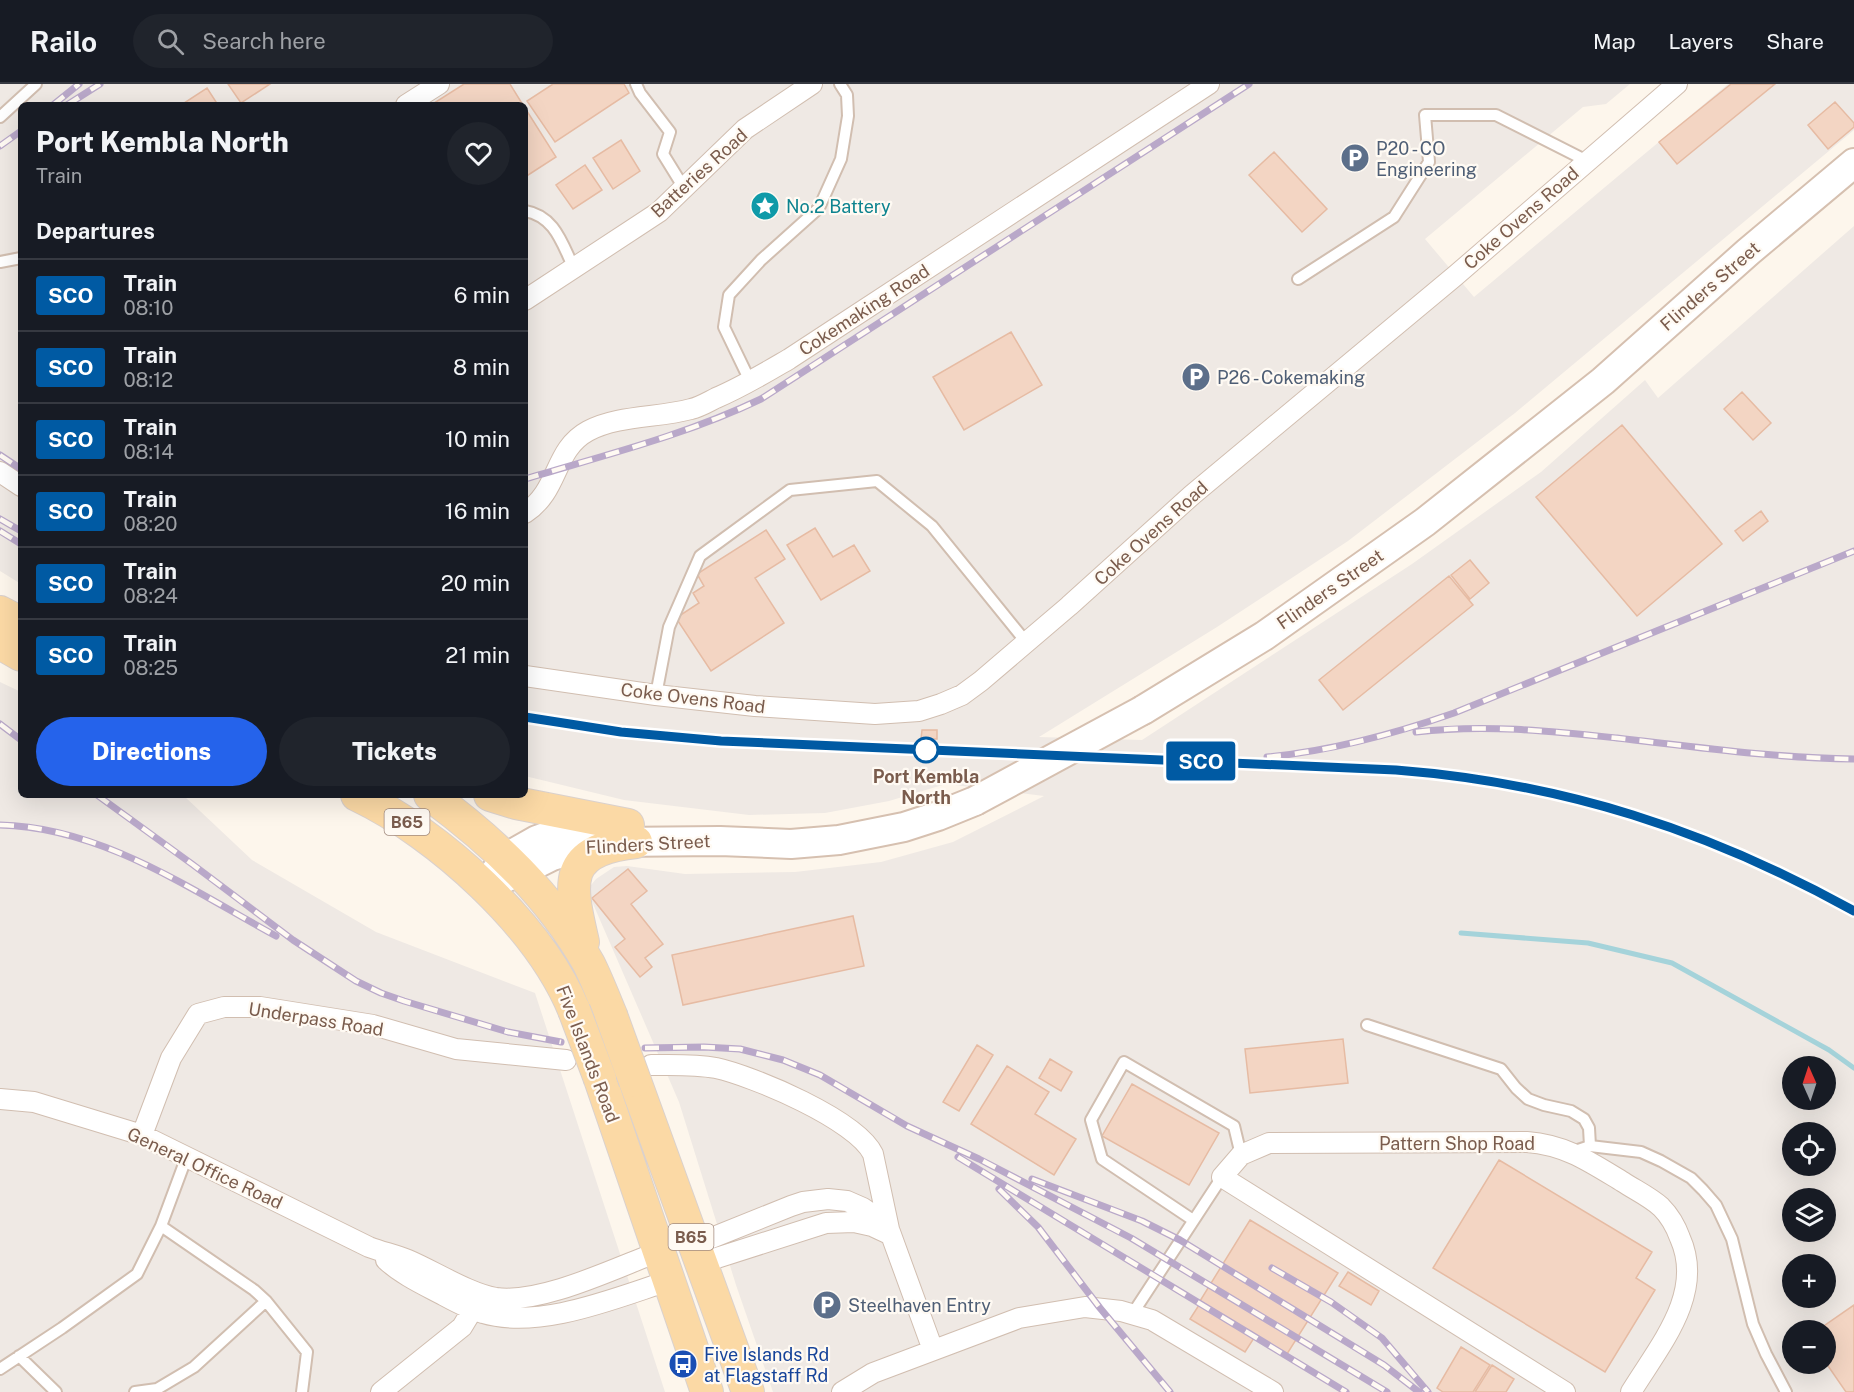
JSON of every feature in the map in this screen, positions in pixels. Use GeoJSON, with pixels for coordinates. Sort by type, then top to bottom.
{"type":"FeatureCollection","features":[{"type":"Feature","properties":{"kind":"main road"},"geometry":{"type":"LineString","coordinates":[[0,612],[18,621]]}},
{"type":"Feature","properties":{"kind":"main road"},"geometry":{"type":"LineString","coordinates":[[0,643],[18,653]]}},
{"type":"Feature","properties":{"kind":"main road","name":"Five Islands Road"},"geometry":{"type":"LineString","coordinates":[[363,798],[415,828],[484,887],[531,938],[559,979],[574,1010],[600,1079],[707,1392]]}},
{"type":"Feature","properties":{"kind":"main road","name":"Five Islands Road"},"geometry":{"type":"LineString","coordinates":[[434,798],[463,819],[513,864],[555,913],[589,965],[611,1015],[643,1073],[698,1254],[748,1392]]}},
{"type":"Feature","properties":{"kind":"main road"},"geometry":{"type":"LineString","coordinates":[[501,798],[632,834]]}},
{"type":"Feature","properties":{"kind":"main road"},"geometry":{"type":"LineString","coordinates":[[589,965],[574,903],[573,887],[578,868],[585,858],[596,851],[632,834]]}},
{"type":"Feature","properties":{"kind":"street"},"geometry":{"type":"LineString","coordinates":[[411,102],[439,84]]}},
{"type":"Feature","properties":{"kind":"street","name":"Batteries Road"},"geometry":{"type":"LineString","coordinates":[[528,298],[659,212],[746,129],[812,84]]}},
{"type":"Feature","properties":{"kind":"street","name":"Cokemaking Road"},"geometry":{"type":"LineString","coordinates":[[528,511],[536,506],[549,489],[568,448],[589,430],[610,423],[694,409],[750,381],[789,359],[1209,84]]}},
{"type":"Feature","properties":{"kind":"street","name":"Coke Ovens Road"},"geometry":{"type":"LineString","coordinates":[[528,676],[656,695],[806,710],[875,714],[919,711],[941,705],[962,695],[1026,642],[1192,495],[1455,276],[1677,84]]}},
{"type":"Feature","properties":{"kind":"street","name":"Flinders Street"},"geometry":{"type":"LineString","coordinates":[[484,887],[513,864],[632,834],[791,844],[839,840],[904,827],[975,801],[1143,710],[1264,636],[1425,522],[1604,381],[1748,252],[1854,163]]}},
{"type":"Feature","properties":{"kind":"street"},"geometry":{"type":"LineString","coordinates":[[0,472],[18,484]]}},
{"type":"Feature","properties":{"kind":"street","name":"Underpass Road"},"geometry":{"type":"LineString","coordinates":[[142,1135],[171,1058],[198,1014],[224,1007],[260,1006],[373,1025],[456,1049],[566,1060]]}},
{"type":"Feature","properties":{"kind":"street"},"geometry":{"type":"LineString","coordinates":[[643,1073],[703,1066],[744,1076],[790,1095],[854,1132],[866,1143],[873,1154],[883,1209],[893,1240],[933,1350]]}},
{"type":"Feature","properties":{"kind":"street","name":"General Office Road"},"geometry":{"type":"LineString","coordinates":[[0,1099],[34,1102],[142,1135],[369,1247],[397,1269],[430,1288],[478,1302]]}},
{"type":"Feature","properties":{"kind":"street","name":"Pattern Shop Road"},"geometry":{"type":"LineString","coordinates":[[1222,1177],[1241,1155],[1269,1143],[1527,1142],[1581,1149],[1659,1206],[1676,1228],[1685,1252],[1688,1282],[1683,1302],[1631,1392]]}},
{"type":"Feature","properties":{"kind":"street"},"geometry":{"type":"LineString","coordinates":[[1222,1177],[1565,1392]]}},
{"type":"Feature","properties":{"kind":"street"},"geometry":{"type":"LineString","coordinates":[[698,1254],[803,1202],[828,1198],[847,1201],[867,1210],[887,1227],[893,1240]]}},
{"type":"Feature","properties":{"kind":"street"},"geometry":{"type":"LineString","coordinates":[[698,1254],[835,1222],[854,1222],[872,1226],[887,1233],[893,1240]]}},
{"type":"Feature","properties":{"kind":"street"},"geometry":{"type":"LineString","coordinates":[[478,1302],[541,1293],[658,1252]]}},
{"type":"Feature","properties":{"kind":"street"},"geometry":{"type":"LineString","coordinates":[[478,1302],[483,1313],[505,1316],[544,1315],[588,1307],[668,1281]]}},
{"type":"Feature","properties":{"kind":"street"},"geometry":{"type":"LineString","coordinates":[[381,1392],[462,1327],[478,1302]]}},
{"type":"Feature","properties":{"kind":"street"},"geometry":{"type":"LineString","coordinates":[[842,1392],[873,1373],[1019,1318],[1064,1309],[1100,1308],[1133,1313],[1168,1328],[1273,1392]]}},
{"type":"Feature","properties":{"kind":"lane"},"geometry":{"type":"LineString","coordinates":[[0,117],[36,84]]}},
{"type":"Feature","properties":{"kind":"lane"},"geometry":{"type":"LineString","coordinates":[[636,84],[640,93],[670,132],[663,154],[684,188]]}},
{"type":"Feature","properties":{"kind":"lane"},"geometry":{"type":"LineString","coordinates":[[750,381],[724,327],[729,296],[761,260],[819,207],[841,159],[848,116],[847,95],[840,84]]}},
{"type":"Feature","properties":{"kind":"lane"},"geometry":{"type":"LineString","coordinates":[[1298,279],[1394,217],[1429,162],[1425,115],[1496,115],[1587,161]]}},
{"type":"Feature","properties":{"kind":"lane"},"geometry":{"type":"LineString","coordinates":[[528,212],[543,216],[554,229],[574,268]]}},
{"type":"Feature","properties":{"kind":"lane"},"geometry":{"type":"LineString","coordinates":[[0,262],[18,259]]}},
{"type":"Feature","properties":{"kind":"lane"},"geometry":{"type":"LineString","coordinates":[[656,695],[669,627],[700,556],[790,490],[877,481],[932,526],[1026,642]]}},
{"type":"Feature","properties":{"kind":"lane"},"geometry":{"type":"LineString","coordinates":[[1367,1025],[1501,1068],[1516,1088],[1528,1098],[1544,1105],[1571,1111],[1584,1119],[1589,1128],[1581,1149],[1641,1152],[1690,1178],[1709,1196],[1732,1239],[1759,1340],[1786,1392]]}},
{"type":"Feature","properties":{"kind":"lane"},"geometry":{"type":"LineString","coordinates":[[1193,1220],[1102,1159],[1090,1120],[1124,1062],[1234,1126],[1241,1155]]}},
{"type":"Feature","properties":{"kind":"lane"},"geometry":{"type":"LineString","coordinates":[[0,1369],[137,1274],[161,1226],[187,1156]]}},
{"type":"Feature","properties":{"kind":"lane","name":"Pattern Shop Road"},"geometry":{"type":"LineString","coordinates":[[1133,1313],[1222,1177]]}},
{"type":"Feature","properties":{"kind":"lane"},"geometry":{"type":"LineString","coordinates":[[161,1226],[254,1290],[266,1301],[307,1352],[302,1392]]}},
{"type":"Feature","properties":{"kind":"lane"},"geometry":{"type":"LineString","coordinates":[[135,1392],[157,1389],[194,1367],[266,1301]]}},
{"type":"Feature","properties":{"kind":"lane"},"geometry":{"type":"LineString","coordinates":[[19,1356],[56,1392]]}},
{"type":"Feature","properties":{"kind":"shaded area"},"geometry":{"type":"Polygon","coordinates":[[[0,84],[1630,84],[1606,104],[1583,107],[1425,239],[1474,297],[1728,84],[1854,84],[1854,130],[1515,413],[1348,541],[1217,627],[1039,737],[1142,740],[1412,564],[1541,472],[1645,380],[1658,398],[1854,226],[1854,1392],[773,1392],[736,1285],[679,1102],[587,890],[596,879],[614,867],[627,866],[685,874],[795,872],[881,862],[953,842],[1044,796],[946,784],[889,801],[825,813],[749,815],[624,800],[528,777],[528,102],[18,102],[18,582],[0,571],[0,84]]]}},
{"type":"Feature","properties":{"kind":"shaded area"},"geometry":{"type":"Polygon","coordinates":[[[0,682],[18,691],[18,798],[186,798],[252,860],[376,932],[535,993],[665,1392],[0,1392],[0,682]]]}},
{"type":"Feature","properties":{"kind":"building"},"geometry":{"type":"Polygon","coordinates":[[[228,84],[270,84],[243,102],[228,84]]]}},
{"type":"Feature","properties":{"kind":"building"},"geometry":{"type":"Polygon","coordinates":[[[464,84],[510,84],[521,102],[436,102],[464,84]]]}},
{"type":"Feature","properties":{"kind":"building"},"geometry":{"type":"Polygon","coordinates":[[[553,84],[624,84],[629,93],[555,142],[527,101],[553,84]]]}},
{"type":"Feature","properties":{"kind":"building"},"geometry":{"type":"Polygon","coordinates":[[[1731,84],[1775,84],[1677,164],[1659,142],[1731,84]]]}},
{"type":"Feature","properties":{"kind":"building"},"geometry":{"type":"Polygon","coordinates":[[[207,88],[216,102],[186,102],[207,88]]]}},
{"type":"Feature","properties":{"kind":"building"},"geometry":{"type":"Polygon","coordinates":[[[1835,102],[1854,123],[1854,127],[1828,149],[1808,125],[1835,102]]]}},
{"type":"Feature","properties":{"kind":"building"},"geometry":{"type":"Polygon","coordinates":[[[528,113],[556,157],[528,175],[528,113]]]}},
{"type":"Feature","properties":{"kind":"building"},"geometry":{"type":"Polygon","coordinates":[[[621,140],[640,171],[613,189],[593,158],[621,140]]]}},
{"type":"Feature","properties":{"kind":"building"},"geometry":{"type":"Polygon","coordinates":[[[1274,152],[1327,209],[1302,232],[1249,175],[1274,152]]]}},
{"type":"Feature","properties":{"kind":"building"},"geometry":{"type":"Polygon","coordinates":[[[585,165],[602,190],[573,209],[556,185],[585,165]]]}},
{"type":"Feature","properties":{"kind":"building"},"geometry":{"type":"Polygon","coordinates":[[[1011,332],[1042,385],[964,430],[933,377],[1011,332]]]}},
{"type":"Feature","properties":{"kind":"building"},"geometry":{"type":"Polygon","coordinates":[[[1742,392],[1771,423],[1753,440],[1724,409],[1742,392]]]}},
{"type":"Feature","properties":{"kind":"building"},"geometry":{"type":"Polygon","coordinates":[[[1622,425],[1722,544],[1637,616],[1536,497],[1622,425]]]}},
{"type":"Feature","properties":{"kind":"building"},"geometry":{"type":"Polygon","coordinates":[[[1761,511],[1768,521],[1743,541],[1735,531],[1761,511]]]}},
{"type":"Feature","properties":{"kind":"building"},"geometry":{"type":"Polygon","coordinates":[[[815,528],[833,557],[854,545],[870,571],[821,600],[787,545],[815,528]]]}},
{"type":"Feature","properties":{"kind":"building"},"geometry":{"type":"Polygon","coordinates":[[[766,530],[785,559],[755,578],[784,623],[711,671],[676,618],[699,603],[693,593],[704,586],[697,574],[766,530]]]}},
{"type":"Feature","properties":{"kind":"building"},"geometry":{"type":"Polygon","coordinates":[[[1470,560],[1489,583],[1470,599],[1451,575],[1470,560]]]}},
{"type":"Feature","properties":{"kind":"building"},"geometry":{"type":"Polygon","coordinates":[[[1449,576],[1473,605],[1343,710],[1319,680],[1449,576]]]}},
{"type":"Feature","properties":{"kind":"building","name":"Port Kembla North"},"geometry":{"type":"Polygon","coordinates":[[[922,730],[937,730],[937,739],[921,739],[922,730]]]}},
{"type":"Feature","properties":{"kind":"building"},"geometry":{"type":"Polygon","coordinates":[[[628,869],[647,891],[631,904],[663,944],[645,958],[652,967],[640,977],[615,947],[625,939],[592,898],[628,869]]]}},
{"type":"Feature","properties":{"kind":"building"},"geometry":{"type":"Polygon","coordinates":[[[853,916],[864,966],[683,1005],[672,955],[853,916]]]}},
{"type":"Feature","properties":{"kind":"building"},"geometry":{"type":"Polygon","coordinates":[[[1343,1039],[1348,1083],[1250,1093],[1245,1049],[1343,1039]]]}},
{"type":"Feature","properties":{"kind":"building"},"geometry":{"type":"Polygon","coordinates":[[[977,1045],[993,1055],[959,1111],[943,1102],[977,1045]]]}},
{"type":"Feature","properties":{"kind":"building"},"geometry":{"type":"Polygon","coordinates":[[[1050,1059],[1072,1072],[1061,1091],[1039,1078],[1050,1059]]]}},
{"type":"Feature","properties":{"kind":"building"},"geometry":{"type":"Polygon","coordinates":[[[1007,1066],[1049,1092],[1035,1114],[1076,1139],[1054,1175],[971,1124],[1007,1066]]]}},
{"type":"Feature","properties":{"kind":"building"},"geometry":{"type":"Polygon","coordinates":[[[1132,1084],[1219,1133],[1189,1185],[1102,1136],[1132,1084]]]}},
{"type":"Feature","properties":{"kind":"building"},"geometry":{"type":"Polygon","coordinates":[[[1499,1160],[1652,1252],[1636,1278],[1655,1290],[1605,1372],[1433,1268],[1499,1160]]]}},
{"type":"Feature","properties":{"kind":"building"},"geometry":{"type":"Polygon","coordinates":[[[1250,1220],[1338,1273],[1287,1354],[1200,1301],[1250,1220]]]}},
{"type":"Feature","properties":{"kind":"building"},"geometry":{"type":"Polygon","coordinates":[[[1348,1272],[1379,1291],[1371,1305],[1339,1286],[1348,1272]]]}},
{"type":"Feature","properties":{"kind":"building"},"geometry":{"type":"Polygon","coordinates":[[[1199,1305],[1254,1338],[1245,1352],[1190,1319],[1199,1305]]]}},
{"type":"Feature","properties":{"kind":"building"},"geometry":{"type":"Polygon","coordinates":[[[1854,1305],[1854,1392],[1846,1392],[1834,1374],[1836,1374],[1836,1320],[1832,1320],[1854,1305]]]}},
{"type":"Feature","properties":{"kind":"building"},"geometry":{"type":"Polygon","coordinates":[[[1461,1347],[1490,1365],[1473,1392],[1443,1392],[1437,1388],[1461,1347]]]}},
{"type":"Feature","properties":{"kind":"building"},"geometry":{"type":"Polygon","coordinates":[[[1492,1365],[1514,1379],[1506,1392],[1475,1392],[1492,1365]]]}},
{"type":"Feature","properties":{"kind":"waterway"},"geometry":{"type":"LineString","coordinates":[[1461,933],[1588,943],[1672,963],[1829,1050],[1854,1068]]}},
{"type":"Feature","properties":{"kind":"railway"},"geometry":{"type":"LineString","coordinates":[[57,102],[79,84]]}},
{"type":"Feature","properties":{"kind":"railway"},"geometry":{"type":"LineString","coordinates":[[72,102],[100,84]]}},
{"type":"Feature","properties":{"kind":"railway"},"geometry":{"type":"LineString","coordinates":[[528,478],[674,434],[761,399],[1249,84]]}},
{"type":"Feature","properties":{"kind":"railway"},"geometry":{"type":"LineString","coordinates":[[0,146],[18,133]]}},
{"type":"Feature","properties":{"kind":"railway"},"geometry":{"type":"LineString","coordinates":[[0,455],[18,467]]}},
{"type":"Feature","properties":{"kind":"railway"},"geometry":{"type":"LineString","coordinates":[[0,519],[18,529]]}},
{"type":"Feature","properties":{"kind":"railway"},"geometry":{"type":"LineString","coordinates":[[0,531],[18,542]]}},
{"type":"Feature","properties":{"kind":"railway"},"geometry":{"type":"LineString","coordinates":[[1267,757],[1315,751],[1362,741],[1454,713],[1854,551]]}},
{"type":"Feature","properties":{"kind":"railway"},"geometry":{"type":"LineString","coordinates":[[528,720],[655,736],[721,741],[1396,770],[1458,776],[1576,799],[1689,834],[1744,856],[1854,911]]}},
{"type":"Feature","properties":{"kind":"railway"},"geometry":{"type":"LineString","coordinates":[[0,724],[18,738]]}},
{"type":"Feature","properties":{"kind":"railway"},"geometry":{"type":"LineString","coordinates":[[1416,732],[1467,729],[1542,731],[1765,754],[1854,759]]}},
{"type":"Feature","properties":{"kind":"railway"},"geometry":{"type":"LineString","coordinates":[[101,798],[293,940],[356,981],[404,1001],[508,1032],[561,1042]]}},
{"type":"Feature","properties":{"kind":"railway"},"geometry":{"type":"LineString","coordinates":[[0,825],[37,828],[109,849],[178,881],[276,936]]}},
{"type":"Feature","properties":{"kind":"railway"},"geometry":{"type":"LineString","coordinates":[[645,1048],[740,1049],[783,1060],[820,1075],[907,1126],[979,1159],[1131,1238],[1387,1392]]}},
{"type":"Feature","properties":{"kind":"railway"},"geometry":{"type":"LineString","coordinates":[[958,1157],[1346,1392]]}},
{"type":"Feature","properties":{"kind":"railway"},"geometry":{"type":"LineString","coordinates":[[1032,1179],[1142,1221],[1180,1240],[1384,1365],[1419,1392]]}},
{"type":"Feature","properties":{"kind":"railway"},"geometry":{"type":"LineString","coordinates":[[999,1189],[1038,1227],[1100,1308],[1170,1392]]}},
{"type":"Feature","properties":{"kind":"railway"},"geometry":{"type":"LineString","coordinates":[[1272,1268],[1331,1302],[1382,1338],[1428,1392]]}},
{"type":"Feature","properties":{"kind":"train","name":"SCO"},"geometry":{"type":"LineString","coordinates":[[528,718],[621,732],[721,741],[1396,770],[1471,778],[1570,796],[1669,826],[1761,862],[1854,911]]}},
{"type":"Feature","properties":{"kind":"place","name":"P20 - CO Engineering"},"geometry":{"type":"Point","coordinates":[1355,158]}},
{"type":"Feature","properties":{"kind":"place","name":"No.2 Battery"},"geometry":{"type":"Point","coordinates":[765,206]}},
{"type":"Feature","properties":{"kind":"place","name":"P26 - Cokemaking"},"geometry":{"type":"Point","coordinates":[1196,377]}},
{"type":"Feature","properties":{"kind":"place","name":"Port Kembla North"},"geometry":{"type":"Point","coordinates":[926,750]}},
{"type":"Feature","properties":{"kind":"place","name":"Steelhaven Entry"},"geometry":{"type":"Point","coordinates":[827,1305]}},
{"type":"Feature","properties":{"kind":"place","name":"Five Islands Rd at Flagstaff Rd"},"geometry":{"type":"Point","coordinates":[683,1364]}}]}
